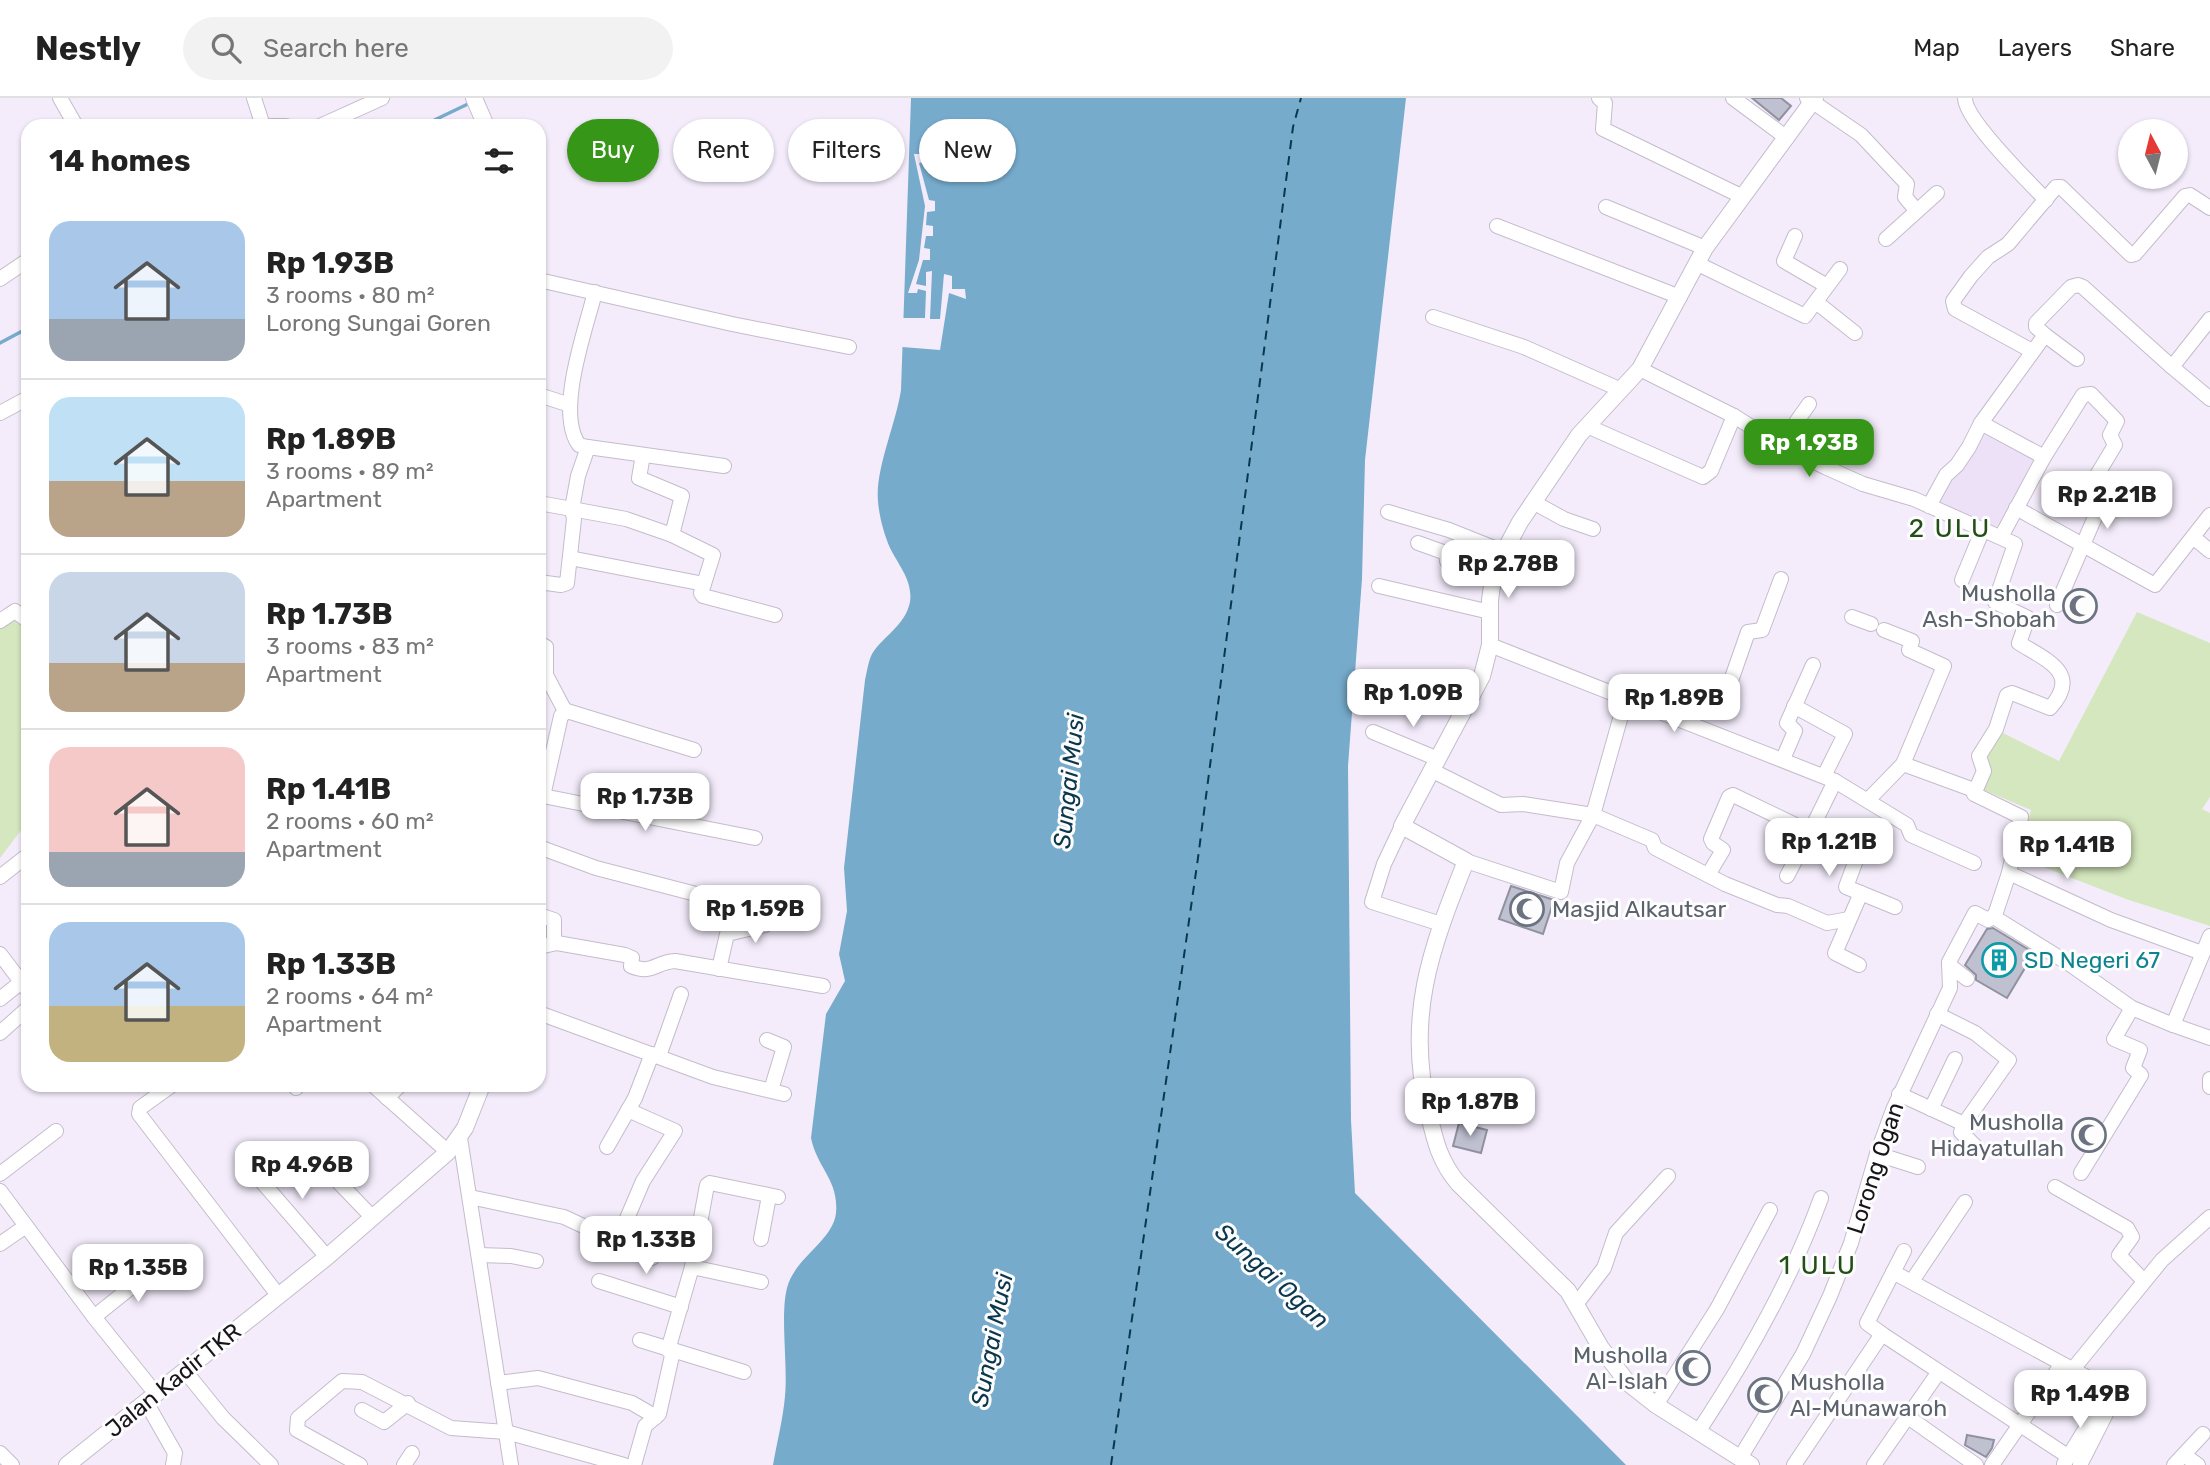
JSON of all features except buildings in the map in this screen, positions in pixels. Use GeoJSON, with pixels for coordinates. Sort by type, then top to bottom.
{"type":"FeatureCollection","features":[{"type":"Feature","properties":{"kind":"street"},"geometry":{"type":"LineString","coordinates":[[60,98],[72,119]]}},
{"type":"Feature","properties":{"kind":"street"},"geometry":{"type":"LineString","coordinates":[[254,98],[261,119]]}},
{"type":"Feature","properties":{"kind":"street"},"geometry":{"type":"LineString","coordinates":[[336,119],[382,98]]}},
{"type":"Feature","properties":{"kind":"street"},"geometry":{"type":"LineString","coordinates":[[474,98],[483,119]]}},
{"type":"Feature","properties":{"kind":"street"},"geometry":{"type":"LineString","coordinates":[[1600,98],[1605,102],[1603,129],[1743,197]]}},
{"type":"Feature","properties":{"kind":"street"},"geometry":{"type":"LineString","coordinates":[[1733,98],[1787,138]]}},
{"type":"Feature","properties":{"kind":"street"},"geometry":{"type":"LineString","coordinates":[[1965,98],[1966,107],[1996,147],[2046,200]]}},
{"type":"Feature","properties":{"kind":"street"},"geometry":{"type":"LineString","coordinates":[[1441,923],[1372,902],[1384,864],[1402,826],[1482,676],[1490,646],[1489,600],[1496,576],[1504,552],[1533,502],[1583,431],[1640,369],[1705,248],[1787,138],[1811,100],[1861,135],[1907,184],[1905,197],[1916,210]]}},
{"type":"Feature","properties":{"kind":"street"},"geometry":{"type":"LineString","coordinates":[[2032,351],[1955,309],[1953,305],[1971,276],[1988,257],[2008,244],[2059,186],[2133,256],[2185,196],[2190,194],[2210,208]]}},
{"type":"Feature","properties":{"kind":"street"},"geometry":{"type":"LineString","coordinates":[[1886,239],[1937,193]]}},
{"type":"Feature","properties":{"kind":"street"},"geometry":{"type":"LineString","coordinates":[[1606,207],[1705,248]]}},
{"type":"Feature","properties":{"kind":"street"},"geometry":{"type":"LineString","coordinates":[[1497,226],[1680,296]]}},
{"type":"Feature","properties":{"kind":"street"},"geometry":{"type":"LineString","coordinates":[[1795,236],[1784,261],[1827,286]]}},
{"type":"Feature","properties":{"kind":"street"},"geometry":{"type":"LineString","coordinates":[[0,279],[21,265]]}},
{"type":"Feature","properties":{"kind":"street"},"geometry":{"type":"LineString","coordinates":[[1693,268],[1804,316],[1840,269]]}},
{"type":"Feature","properties":{"kind":"street"},"geometry":{"type":"LineString","coordinates":[[546,282],[849,347]]}},
{"type":"Feature","properties":{"kind":"street"},"geometry":{"type":"LineString","coordinates":[[2077,359],[2035,326],[2071,287],[2078,285],[2210,399]]}},
{"type":"Feature","properties":{"kind":"street"},"geometry":{"type":"LineString","coordinates":[[595,292],[570,405],[579,445],[724,466]]}},
{"type":"Feature","properties":{"kind":"street"},"geometry":{"type":"LineString","coordinates":[[1816,302],[1855,333]]}},
{"type":"Feature","properties":{"kind":"street"},"geometry":{"type":"LineString","coordinates":[[1433,317],[1524,347],[1619,389]]}},
{"type":"Feature","properties":{"kind":"street"},"geometry":{"type":"LineString","coordinates":[[2172,367],[2210,319]]}},
{"type":"Feature","properties":{"kind":"street"},"geometry":{"type":"LineString","coordinates":[[1928,506],[1946,475],[1957,465],[1969,447],[1981,423],[2045,335]]}},
{"type":"Feature","properties":{"kind":"street"},"geometry":{"type":"LineString","coordinates":[[1640,369],[1734,416],[1780,445],[1863,484],[1928,506],[2001,537],[2015,546],[1995,602],[2028,618],[2019,643],[2061,673],[2063,689],[2049,708],[2012,693],[2007,695],[1996,729],[1979,756],[1984,771],[1974,790],[1976,796],[2021,817],[2009,873],[1995,915],[1988,920],[1975,913],[1949,965],[1967,979]]}},
{"type":"Feature","properties":{"kind":"street"},"geometry":{"type":"LineString","coordinates":[[2001,537],[2044,457],[2085,394],[2091,394],[2117,421],[2110,435],[2115,445],[2084,496],[2098,508],[2057,605]]}},
{"type":"Feature","properties":{"kind":"street"},"geometry":{"type":"LineString","coordinates":[[546,396],[570,405]]}},
{"type":"Feature","properties":{"kind":"street"},"geometry":{"type":"LineString","coordinates":[[0,413],[21,402]]}},
{"type":"Feature","properties":{"kind":"street"},"geometry":{"type":"LineString","coordinates":[[1780,445],[1809,404]]}},
{"type":"Feature","properties":{"kind":"street"},"geometry":{"type":"LineString","coordinates":[[1583,431],[1703,477],[1710,471],[1734,416]]}},
{"type":"Feature","properties":{"kind":"street"},"geometry":{"type":"LineString","coordinates":[[1981,423],[2044,457]]}},
{"type":"Feature","properties":{"kind":"street"},"geometry":{"type":"LineString","coordinates":[[546,583],[565,584],[574,519],[572,509],[578,476],[588,447]]}},
{"type":"Feature","properties":{"kind":"street"},"geometry":{"type":"LineString","coordinates":[[643,455],[639,478],[679,493],[682,497],[672,535]]}},
{"type":"Feature","properties":{"kind":"street"},"geometry":{"type":"LineString","coordinates":[[1533,502],[1564,519],[1593,529]]}},
{"type":"Feature","properties":{"kind":"street"},"geometry":{"type":"LineString","coordinates":[[546,504],[626,519],[672,535],[713,555],[701,593],[703,596],[775,615]]}},
{"type":"Feature","properties":{"kind":"street"},"geometry":{"type":"LineString","coordinates":[[2016,508],[2155,584],[2210,515]]}},
{"type":"Feature","properties":{"kind":"street"},"geometry":{"type":"LineString","coordinates":[[1388,512],[1449,530],[1504,552]]}},
{"type":"Feature","properties":{"kind":"street"},"geometry":{"type":"LineString","coordinates":[[1962,580],[1983,529]]}},
{"type":"Feature","properties":{"kind":"street"},"geometry":{"type":"LineString","coordinates":[[2193,537],[2210,551]]}},
{"type":"Feature","properties":{"kind":"street"},"geometry":{"type":"LineString","coordinates":[[1418,542],[1446,553],[1447,561],[1496,576]]}},
{"type":"Feature","properties":{"kind":"street"},"geometry":{"type":"LineString","coordinates":[[570,558],[704,584]]}},
{"type":"Feature","properties":{"kind":"street"},"geometry":{"type":"LineString","coordinates":[[1682,719],[1693,689],[1698,687],[1721,696],[1728,693],[1748,632],[1761,632],[1781,579]]}},
{"type":"Feature","properties":{"kind":"street"},"geometry":{"type":"LineString","coordinates":[[1379,586],[1490,611]]}},
{"type":"Feature","properties":{"kind":"street"},"geometry":{"type":"LineString","coordinates":[[0,621],[15,611],[21,615]]}},
{"type":"Feature","properties":{"kind":"street"},"geometry":{"type":"LineString","coordinates":[[1852,617],[1912,640],[1910,650],[1944,666],[1903,764],[1869,799]]}},
{"type":"Feature","properties":{"kind":"street"},"geometry":{"type":"LineString","coordinates":[[1490,646],[1829,778],[1869,799],[1908,825],[1911,835],[1974,863]]}},
{"type":"Feature","properties":{"kind":"street"},"geometry":{"type":"LineString","coordinates":[[546,648],[546,676],[565,712],[546,778]]}},
{"type":"Feature","properties":{"kind":"street"},"geometry":{"type":"LineString","coordinates":[[1783,759],[1795,731],[1787,724],[1813,666]]}},
{"type":"Feature","properties":{"kind":"street"},"geometry":{"type":"LineString","coordinates":[[1426,677],[1473,696]]}},
{"type":"Feature","properties":{"kind":"street"},"geometry":{"type":"LineString","coordinates":[[1402,826],[1466,861],[1561,892],[1567,863],[1583,829],[1593,815],[1626,698]]}},
{"type":"Feature","properties":{"kind":"street"},"geometry":{"type":"LineString","coordinates":[[1787,876],[1820,812],[1845,734],[1794,706]]}},
{"type":"Feature","properties":{"kind":"street"},"geometry":{"type":"LineString","coordinates":[[565,712],[573,711],[694,750]]}},
{"type":"Feature","properties":{"kind":"street"},"geometry":{"type":"LineString","coordinates":[[1373,732],[1436,765],[1501,805],[1523,804],[1593,815],[1652,840],[1655,848],[1777,905],[1788,906],[1827,923],[1849,919]]}},
{"type":"Feature","properties":{"kind":"street"},"geometry":{"type":"LineString","coordinates":[[1903,764],[1974,790]]}},
{"type":"Feature","properties":{"kind":"street"},"geometry":{"type":"LineString","coordinates":[[1708,875],[1723,850],[1711,840],[1731,796],[1811,830],[1855,859],[1845,885],[1895,907]]}},
{"type":"Feature","properties":{"kind":"street"},"geometry":{"type":"LineString","coordinates":[[546,797],[755,838]]}},
{"type":"Feature","properties":{"kind":"street"},"geometry":{"type":"LineString","coordinates":[[546,849],[608,871],[719,900]]}},
{"type":"Feature","properties":{"kind":"street"},"geometry":{"type":"LineString","coordinates":[[0,877],[21,860]]}},
{"type":"Feature","properties":{"kind":"street"},"geometry":{"type":"LineString","coordinates":[[1466,861],[1441,923],[1424,992],[1418,1045],[1420,1074],[1438,1151],[1458,1183],[1568,1291],[1619,1374],[1657,1405],[1746,1462]]}},
{"type":"Feature","properties":{"kind":"street"},"geometry":{"type":"LineString","coordinates":[[2009,873],[2111,920],[2202,953]]}},
{"type":"Feature","properties":{"kind":"street"},"geometry":{"type":"LineString","coordinates":[[1859,965],[1835,955],[1861,893]]}},
{"type":"Feature","properties":{"kind":"street"},"geometry":{"type":"LineString","coordinates":[[1995,915],[1997,919],[2071,965],[2132,1008],[2210,1038]]}},
{"type":"Feature","properties":{"kind":"street"},"geometry":{"type":"LineString","coordinates":[[546,916],[554,918],[556,943]]}},
{"type":"Feature","properties":{"kind":"street"},"geometry":{"type":"LineString","coordinates":[[719,969],[727,934],[762,926],[768,918]]}},
{"type":"Feature","properties":{"kind":"street"},"geometry":{"type":"LineString","coordinates":[[2174,1026],[2210,936]]}},
{"type":"Feature","properties":{"kind":"street"},"geometry":{"type":"LineString","coordinates":[[546,945],[556,943],[625,955],[632,958],[631,966],[642,970],[649,971],[676,961],[823,986]]}},
{"type":"Feature","properties":{"kind":"street"},"geometry":{"type":"LineString","coordinates":[[0,954],[21,983]]}},
{"type":"Feature","properties":{"kind":"street","name":"Lorong Ogan"},"geometry":{"type":"LineString","coordinates":[[1746,1462],[1830,1296],[1851,1243],[1877,1154],[1899,1094],[1950,988],[1949,965]]}},
{"type":"Feature","properties":{"kind":"street"},"geometry":{"type":"LineString","coordinates":[[0,999],[21,988]]}},
{"type":"Feature","properties":{"kind":"street"},"geometry":{"type":"LineString","coordinates":[[607,1147],[655,1055],[681,994]]}},
{"type":"Feature","properties":{"kind":"street"},"geometry":{"type":"LineString","coordinates":[[2081,1173],[2141,1075],[2133,1069],[2140,1050],[2114,1038],[2132,1008]]}},
{"type":"Feature","properties":{"kind":"street"},"geometry":{"type":"LineString","coordinates":[[0,1033],[21,1014]]}},
{"type":"Feature","properties":{"kind":"street"},"geometry":{"type":"LineString","coordinates":[[1937,1014],[1975,1033],[2009,1059],[1961,1132],[1978,1149]]}},
{"type":"Feature","properties":{"kind":"street"},"geometry":{"type":"LineString","coordinates":[[546,1016],[713,1077],[777,1092],[784,1047],[767,1040]]}},
{"type":"Feature","properties":{"kind":"street"},"geometry":{"type":"LineString","coordinates":[[1931,1109],[1955,1059]]}},
{"type":"Feature","properties":{"kind":"street"},"geometry":{"type":"LineString","coordinates":[[2210,1079],[2210,1087]]}},
{"type":"Feature","properties":{"kind":"street"},"geometry":{"type":"LineString","coordinates":[[162,1092],[140,1108],[139,1114],[278,1294]]}},
{"type":"Feature","properties":{"kind":"street"},"geometry":{"type":"LineString","coordinates":[[381,1092],[448,1152]]}},
{"type":"Feature","properties":{"kind":"street"},"geometry":{"type":"LineString","coordinates":[[387,1098],[393,1092]]}},
{"type":"Feature","properties":{"kind":"street","name":"Jalan Kadir TKR"},"geometry":{"type":"LineString","coordinates":[[67,1465],[327,1256],[448,1152],[460,1138],[479,1093]]}},
{"type":"Feature","properties":{"kind":"street"},"geometry":{"type":"LineString","coordinates":[[1899,1094],[1964,1124]]}},
{"type":"Feature","properties":{"kind":"street"},"geometry":{"type":"LineString","coordinates":[[610,1239],[673,1129],[628,1110]]}},
{"type":"Feature","properties":{"kind":"street"},"geometry":{"type":"LineString","coordinates":[[0,1174],[56,1131]]}},
{"type":"Feature","properties":{"kind":"street"},"geometry":{"type":"LineString","coordinates":[[460,1138],[511,1465]]}},
{"type":"Feature","properties":{"kind":"street"},"geometry":{"type":"LineString","coordinates":[[1877,1154],[1917,1167]]}},
{"type":"Feature","properties":{"kind":"street"},"geometry":{"type":"LineString","coordinates":[[325,1168],[372,1217]]}},
{"type":"Feature","properties":{"kind":"street"},"geometry":{"type":"LineString","coordinates":[[251,1170],[327,1256]]}},
{"type":"Feature","properties":{"kind":"street"},"geometry":{"type":"LineString","coordinates":[[1577,1303],[1604,1268],[1616,1233],[1668,1176]]}},
{"type":"Feature","properties":{"kind":"street"},"geometry":{"type":"LineString","coordinates":[[634,1465],[645,1426],[659,1414],[709,1184],[774,1197],[761,1239]]}},
{"type":"Feature","properties":{"kind":"street"},"geometry":{"type":"LineString","coordinates":[[2055,1187],[2127,1228],[2132,1237],[2119,1256],[2144,1281]]}},
{"type":"Feature","properties":{"kind":"street"},"geometry":{"type":"LineString","coordinates":[[0,1191],[151,1398],[175,1453],[173,1465]]}},
{"type":"Feature","properties":{"kind":"street"},"geometry":{"type":"LineString","coordinates":[[471,1197],[564,1217],[652,1258]]}},
{"type":"Feature","properties":{"kind":"street"},"geometry":{"type":"LineString","coordinates":[[1698,1432],[1758,1336],[1796,1260],[1821,1198]]}},
{"type":"Feature","properties":{"kind":"street"},"geometry":{"type":"LineString","coordinates":[[1912,1281],[1965,1202]]}},
{"type":"Feature","properties":{"kind":"street"},"geometry":{"type":"LineString","coordinates":[[1657,1405],[1717,1309],[1770,1210]]}},
{"type":"Feature","properties":{"kind":"street"},"geometry":{"type":"LineString","coordinates":[[1993,1465],[2019,1426],[2066,1369],[2185,1237],[2210,1217]]}},
{"type":"Feature","properties":{"kind":"street"},"geometry":{"type":"LineString","coordinates":[[0,1244],[26,1226]]}},
{"type":"Feature","properties":{"kind":"street"},"geometry":{"type":"LineString","coordinates":[[1894,1272],[2066,1369],[2105,1387],[2095,1426],[2071,1462],[1867,1324],[1904,1251]]}},
{"type":"Feature","properties":{"kind":"street"},"geometry":{"type":"LineString","coordinates":[[479,1255],[510,1256],[536,1261]]}},
{"type":"Feature","properties":{"kind":"street"},"geometry":{"type":"LineString","coordinates":[[94,1317],[160,1264]]}},
{"type":"Feature","properties":{"kind":"street"},"geometry":{"type":"LineString","coordinates":[[692,1266],[761,1282]]}},
{"type":"Feature","properties":{"kind":"street"},"geometry":{"type":"LineString","coordinates":[[599,1281],[681,1307]]}},
{"type":"Feature","properties":{"kind":"street"},"geometry":{"type":"LineString","coordinates":[[1794,1465],[1882,1334]]}},
{"type":"Feature","properties":{"kind":"street"},"geometry":{"type":"LineString","coordinates":[[640,1339],[744,1372]]}},
{"type":"Feature","properties":{"kind":"street"},"geometry":{"type":"LineString","coordinates":[[185,1371],[223,1418],[271,1465]]}},
{"type":"Feature","properties":{"kind":"street"},"geometry":{"type":"LineString","coordinates":[[1878,1463],[1938,1373]]}},
{"type":"Feature","properties":{"kind":"street"},"geometry":{"type":"LineString","coordinates":[[498,1383],[538,1378],[632,1403],[656,1417]]}},
{"type":"Feature","properties":{"kind":"street"},"geometry":{"type":"LineString","coordinates":[[359,1465],[298,1430],[298,1418],[342,1381],[362,1382],[451,1427],[506,1432],[624,1465]]}},
{"type":"Feature","properties":{"kind":"street"},"geometry":{"type":"LineString","coordinates":[[362,1410],[384,1422],[408,1403]]}},
{"type":"Feature","properties":{"kind":"street"},"geometry":{"type":"LineString","coordinates":[[1908,1417],[1976,1465]]}},
{"type":"Feature","properties":{"kind":"street"},"geometry":{"type":"LineString","coordinates":[[2198,1465],[2179,1460],[2203,1434]]}},
{"type":"Feature","properties":{"kind":"street"},"geometry":{"type":"LineString","coordinates":[[0,1453],[12,1465]]}},
{"type":"Feature","properties":{"kind":"shaded area"},"geometry":{"type":"Polygon","coordinates":[[[1985,422],[2041,456],[2006,524],[1987,529],[1935,503],[1985,422]]]}},
{"type":"Feature","properties":{"kind":"green space"},"geometry":{"type":"Polygon","coordinates":[[[18,611],[21,612],[21,830],[0,858],[0,627],[18,611]]]}},
{"type":"Feature","properties":{"kind":"green space"},"geometry":{"type":"Polygon","coordinates":[[[2137,612],[2210,643],[2210,797],[2202,809],[2210,813],[2210,926],[2126,899],[2018,857],[2031,810],[1970,784],[2001,732],[2059,761],[2137,612]]]}},
{"type":"Feature","properties":{"kind":"water"},"geometry":{"type":"Polygon","coordinates":[[[911,98],[1406,98],[1365,460],[1362,579],[1348,766],[1351,1120],[1355,1193],[1626,1465],[773,1465],[785,1396],[784,1312],[787,1288],[798,1267],[828,1232],[836,1213],[831,1183],[811,1138],[826,1014],[845,981],[839,954],[847,911],[844,868],[865,680],[872,654],[899,624],[910,602],[907,580],[884,531],[878,488],[901,390],[911,98]]]}},
{"type":"Feature","properties":{"kind":"pier"},"geometry":{"type":"Polygon","coordinates":[[[914,154],[919,154],[919,178],[914,154]]]}},
{"type":"Feature","properties":{"kind":"pier"},"geometry":{"type":"Polygon","coordinates":[[[920,182],[924,182],[929,200],[935,201],[935,211],[927,212],[926,225],[933,226],[933,236],[926,236],[924,248],[930,249],[930,260],[923,260],[916,284],[926,286],[926,272],[932,271],[930,319],[940,319],[944,274],[952,276],[952,289],[965,289],[966,299],[949,293],[940,350],[902,347],[902,318],[925,318],[926,291],[918,289],[917,293],[908,293],[919,260],[925,206],[920,182]]]}},
{"type":"Feature","properties":{"kind":"waterway"},"geometry":{"type":"LineString","coordinates":[[437,119],[470,103]]}},
{"type":"Feature","properties":{"kind":"waterway"},"geometry":{"type":"LineString","coordinates":[[0,343],[21,332]]}},
{"type":"Feature","properties":{"kind":"ferry route"},"geometry":{"type":"LineString","coordinates":[[1111,1465],[1198,858],[1293,127],[1301,98]]}},
{"type":"Feature","properties":{"kind":"place","name":"Musholla Ash-Shobah"},"geometry":{"type":"Point","coordinates":[2080,606]}},
{"type":"Feature","properties":{"kind":"place","name":"Masjid Alkautsar"},"geometry":{"type":"Point","coordinates":[1527,909]}},
{"type":"Feature","properties":{"kind":"place","name":"SD Negeri 67"},"geometry":{"type":"Point","coordinates":[1999,960]}},
{"type":"Feature","properties":{"kind":"place","name":"Musholla Hidayatullah"},"geometry":{"type":"Point","coordinates":[2089,1135]}},
{"type":"Feature","properties":{"kind":"place","name":"Musholla Al-Islah"},"geometry":{"type":"Point","coordinates":[1693,1368]}},
{"type":"Feature","properties":{"kind":"place","name":"Musholla Al-Munawaroh"},"geometry":{"type":"Point","coordinates":[1765,1395]}},
{"type":"Feature","properties":{"kind":"district","name":"2 ULU"},"geometry":{"type":"Point","coordinates":[1950,528]}},
{"type":"Feature","properties":{"kind":"district","name":"1 ULU"},"geometry":{"type":"Point","coordinates":[1818,1265]}},
{"type":"Feature","properties":{"kind":"water label","name":"Sungai Musi"},"geometry":{"type":"Point","coordinates":[1069,781]}},
{"type":"Feature","properties":{"kind":"water label","name":"Sungai Ogan"},"geometry":{"type":"Point","coordinates":[1272,1276]}},
{"type":"Feature","properties":{"kind":"water label","name":"Sungai Musi"},"geometry":{"type":"Point","coordinates":[992,1340]}}]}
